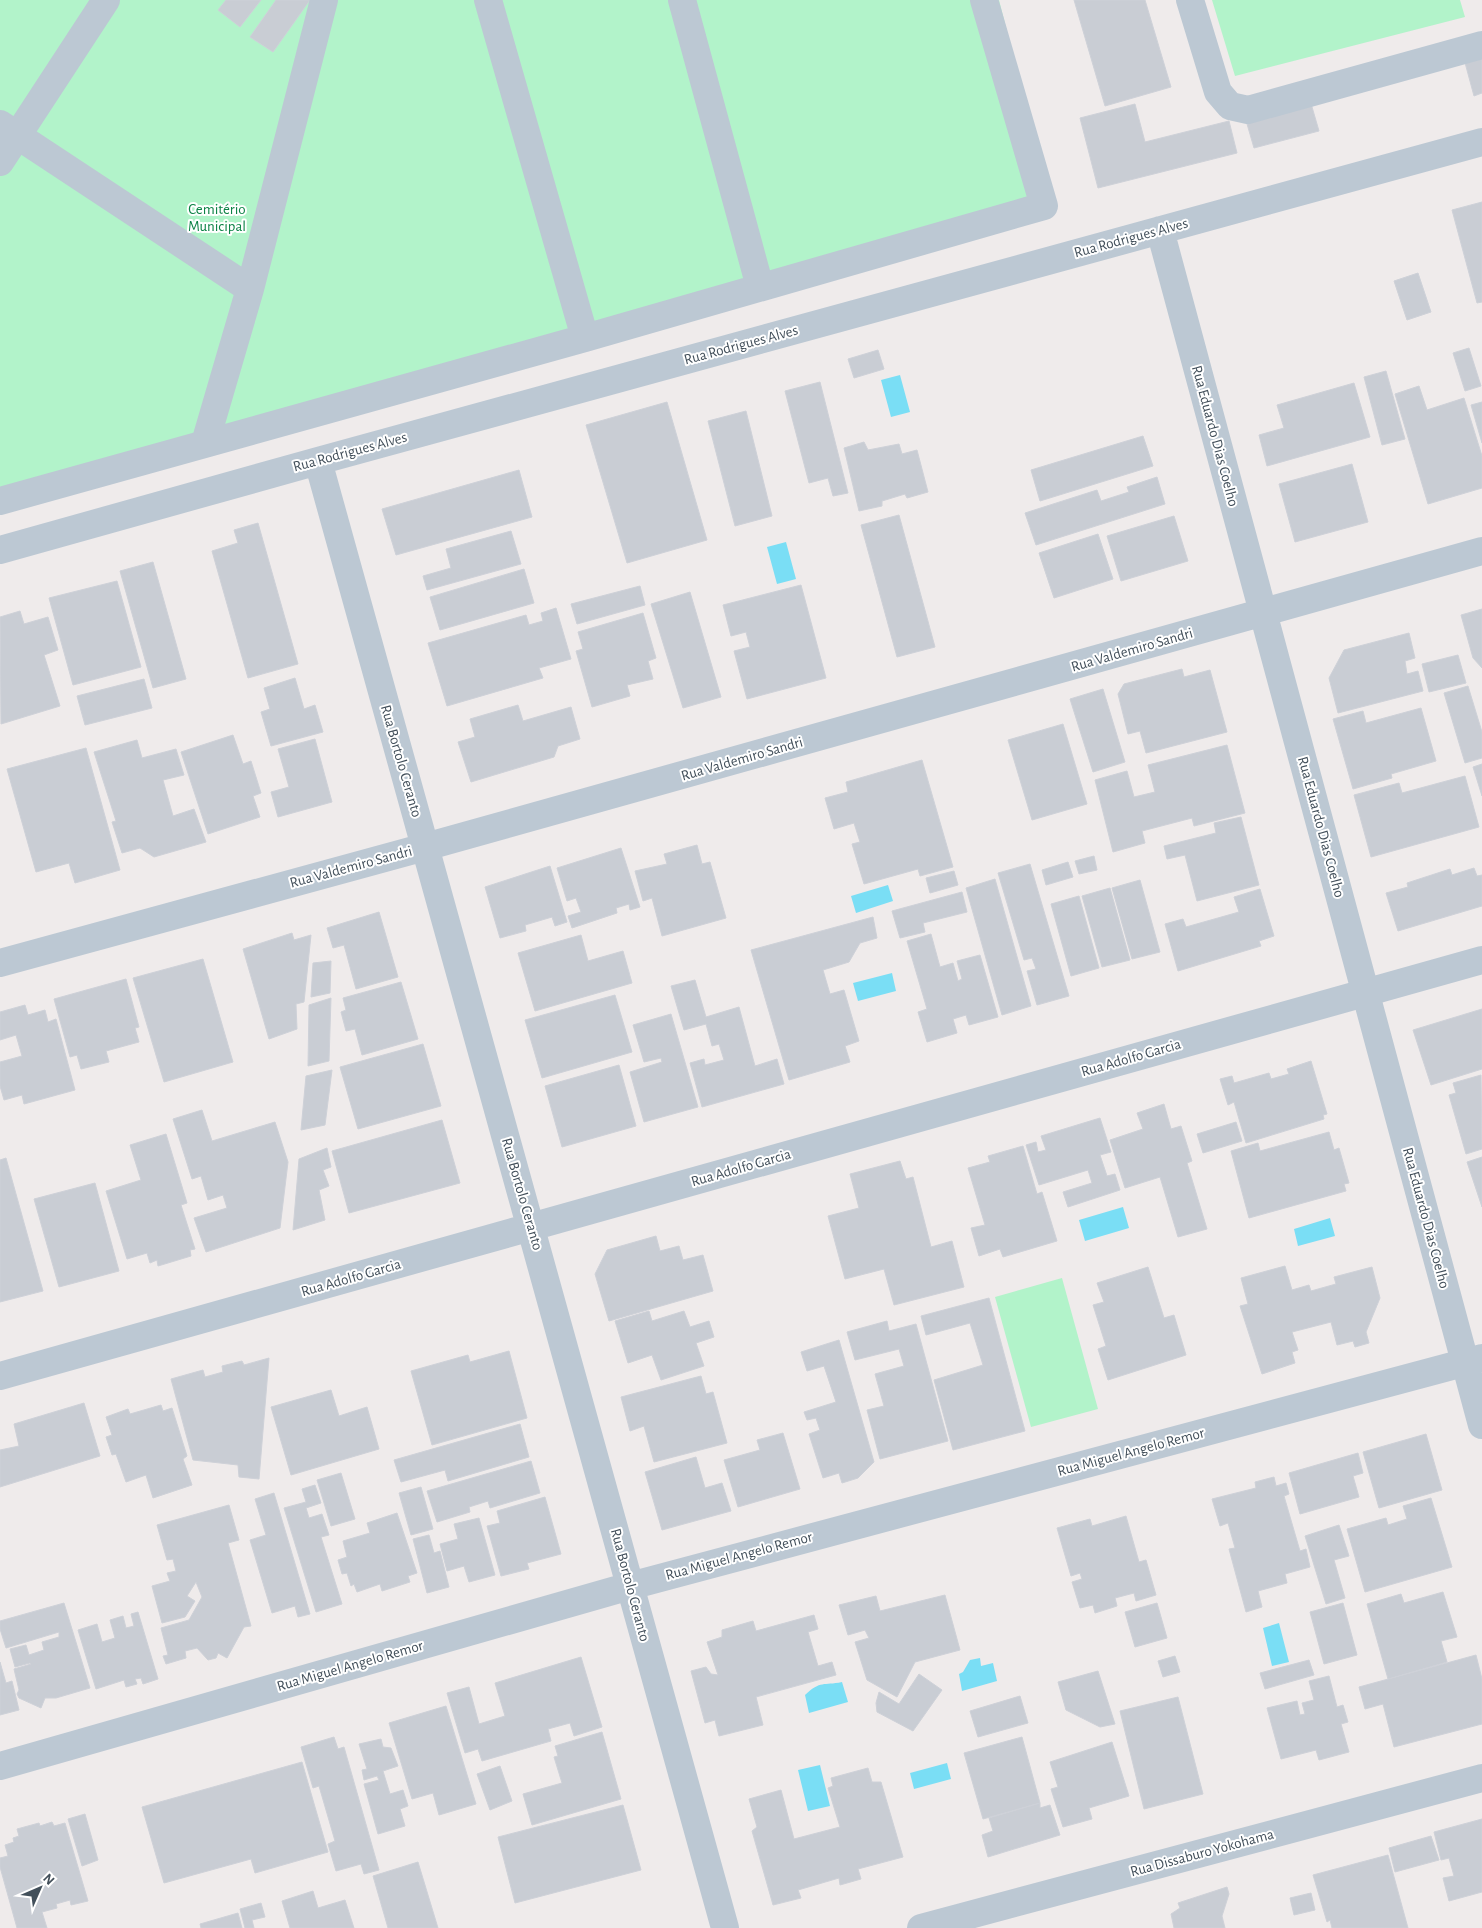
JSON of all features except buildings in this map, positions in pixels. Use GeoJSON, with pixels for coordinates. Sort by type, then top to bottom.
{"type":"FeatureCollection","features":[{"type":"Feature","properties":{"kind":"street"},"geometry":{"type":"LineString","coordinates":[[0,162],[9,129],[106,0]]}},
{"type":"Feature","properties":{"kind":"street"},"geometry":{"type":"LineString","coordinates":[[205,443],[250,289],[324,0]]}},
{"type":"Feature","properties":{"kind":"street"},"geometry":{"type":"LineString","coordinates":[[488,0],[585,338]]}},
{"type":"Feature","properties":{"kind":"street"},"geometry":{"type":"LineString","coordinates":[[682,0],[760,287]]}},
{"type":"Feature","properties":{"kind":"street"},"geometry":{"type":"LineString","coordinates":[[0,501],[585,338],[1044,206],[984,0]]}},
{"type":"Feature","properties":{"kind":"street"},"geometry":{"type":"LineString","coordinates":[[1190,0],[1218,92],[1230,106],[1248,110],[1482,45]]}},
{"type":"Feature","properties":{"kind":"street"},"geometry":{"type":"LineString","coordinates":[[9,129],[250,289]]}},
{"type":"Feature","properties":{"kind":"street","name":"Rua Rodrigues Alves"},"geometry":{"type":"LineString","coordinates":[[0,550],[1482,142]]}},
{"type":"Feature","properties":{"kind":"street","name":"Rua Eduardo Dias Coelho"},"geometry":{"type":"LineString","coordinates":[[1160,230],[1365,992],[1474,1360],[1482,1425]]}},
{"type":"Feature","properties":{"kind":"street","name":"Rua Bortolo Ceranto"},"geometry":{"type":"LineString","coordinates":[[318,461],[725,1928]]}},
{"type":"Feature","properties":{"kind":"street","name":"Rua Valdemiro Sandri"},"geometry":{"type":"LineString","coordinates":[[0,963],[425,847],[1482,551]]}},
{"type":"Feature","properties":{"kind":"street","name":"Rua Adolfo Garcia"},"geometry":{"type":"LineString","coordinates":[[0,1376],[1482,960]]}},
{"type":"Feature","properties":{"kind":"street","name":"Rua Miguel Angelo Remor"},"geometry":{"type":"LineString","coordinates":[[0,1766],[630,1586],[1474,1360]]}},
{"type":"Feature","properties":{"kind":"street","name":"Rua Dissaburo Yokohama"},"geometry":{"type":"LineString","coordinates":[[921,1928],[1482,1778]]}},
{"type":"Feature","properties":{"kind":"green space","name":"Cemitério Municipal"},"geometry":{"type":"Polygon","coordinates":[[[0,0],[999,0],[1052,208],[0,505],[0,0]]]}},
{"type":"Feature","properties":{"kind":"green space"},"geometry":{"type":"Polygon","coordinates":[[[1212,0],[1460,0],[1465,17],[1235,76],[1212,0]]]}},
{"type":"Feature","properties":{"kind":"green space"},"geometry":{"type":"Polygon","coordinates":[[[1062,1278],[1098,1409],[1031,1427],[995,1297],[1062,1278]]]}},
{"type":"Feature","properties":{"kind":"water"},"geometry":{"type":"Polygon","coordinates":[[[900,375],[910,412],[891,417],[881,380],[900,375]]]}},
{"type":"Feature","properties":{"kind":"water"},"geometry":{"type":"Polygon","coordinates":[[[786,542],[796,579],[777,584],[767,547],[786,542]]]}},
{"type":"Feature","properties":{"kind":"water"},"geometry":{"type":"Polygon","coordinates":[[[888,885],[893,901],[856,913],[851,896],[888,885]]]}},
{"type":"Feature","properties":{"kind":"water"},"geometry":{"type":"Polygon","coordinates":[[[892,973],[896,991],[858,1001],[853,983],[892,973]]]}},
{"type":"Feature","properties":{"kind":"water"},"geometry":{"type":"Polygon","coordinates":[[[1123,1207],[1129,1228],[1085,1241],[1079,1220],[1123,1207]]]}},
{"type":"Feature","properties":{"kind":"water"},"geometry":{"type":"Polygon","coordinates":[[[1330,1218],[1335,1236],[1298,1246],[1294,1229],[1330,1218]]]}},
{"type":"Feature","properties":{"kind":"water"},"geometry":{"type":"Polygon","coordinates":[[[1279,1623],[1289,1662],[1272,1666],[1263,1628],[1279,1623]]]}},
{"type":"Feature","properties":{"kind":"water"},"geometry":{"type":"Polygon","coordinates":[[[980,1658],[981,1666],[993,1663],[997,1681],[962,1691],[959,1674],[963,1672],[970,1660],[980,1658]]]}},
{"type":"Feature","properties":{"kind":"water"},"geometry":{"type":"Polygon","coordinates":[[[842,1682],[848,1702],[809,1713],[805,1695],[810,1690],[822,1684],[842,1682]]]}},
{"type":"Feature","properties":{"kind":"water"},"geometry":{"type":"Polygon","coordinates":[[[947,1763],[951,1779],[914,1789],[910,1773],[947,1763]]]}},
{"type":"Feature","properties":{"kind":"water"},"geometry":{"type":"Polygon","coordinates":[[[820,1765],[830,1806],[808,1811],[798,1770],[820,1765]]]}}]}
